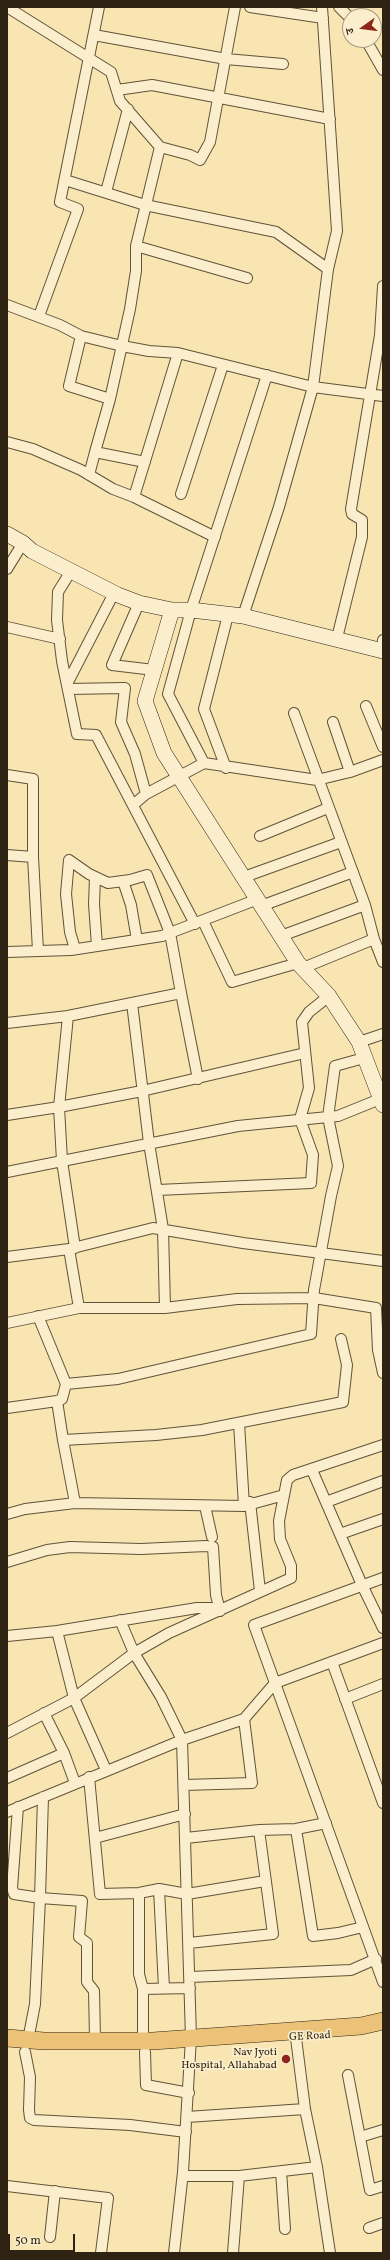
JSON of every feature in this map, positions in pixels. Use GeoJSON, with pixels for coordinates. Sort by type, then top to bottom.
{"type":"FeatureCollection","features":[{"type":"Feature","properties":{"kind":"main road","name":"GE Road"},"geometry":{"type":"LineString","coordinates":[[190,2043],[361,2026],[383,2020]]}},
{"type":"Feature","properties":{"kind":"main road","name":"GE Road"},"geometry":{"type":"LineString","coordinates":[[190,2043],[363,2034],[383,2029]]}},
{"type":"Feature","properties":{"kind":"main road"},"geometry":{"type":"LineString","coordinates":[[7,2038],[44,2041],[190,2043]]}},
{"type":"Feature","properties":{"kind":"main road"},"geometry":{"type":"LineString","coordinates":[[7,2044],[86,2047],[190,2043]]}},
{"type":"Feature","properties":{"kind":"street"},"geometry":{"type":"LineString","coordinates":[[7,7],[111,72],[120,101],[160,147],[190,155],[200,160],[210,142],[235,7]]}},
{"type":"Feature","properties":{"kind":"street"},"geometry":{"type":"LineString","coordinates":[[39,316],[78,209],[60,202],[99,7]]}},
{"type":"Feature","properties":{"kind":"street"},"geometry":{"type":"LineString","coordinates":[[250,7],[323,18]]}},
{"type":"Feature","properties":{"kind":"street"},"geometry":{"type":"LineString","coordinates":[[226,768],[204,709],[236,615],[279,508],[313,387],[328,270],[338,232],[322,7]]}},
{"type":"Feature","properties":{"kind":"street"},"geometry":{"type":"LineString","coordinates":[[94,35],[226,59],[283,64]]}},
{"type":"Feature","properties":{"kind":"street"},"geometry":{"type":"LineString","coordinates":[[371,48],[383,70]]}},
{"type":"Feature","properties":{"kind":"street"},"geometry":{"type":"LineString","coordinates":[[117,90],[152,85],[330,119]]}},
{"type":"Feature","properties":{"kind":"street"},"geometry":{"type":"LineString","coordinates":[[106,192],[128,109]]}},
{"type":"Feature","properties":{"kind":"street"},"geometry":{"type":"LineString","coordinates":[[89,475],[110,399],[122,346],[136,271],[136,246],[160,147]]}},
{"type":"Feature","properties":{"kind":"street"},"geometry":{"type":"LineString","coordinates":[[65,180],[145,205],[276,232],[328,270]]}},
{"type":"Feature","properties":{"kind":"street"},"geometry":{"type":"LineString","coordinates":[[136,246],[247,278]]}},
{"type":"Feature","properties":{"kind":"street"},"geometry":{"type":"LineString","coordinates":[[336,638],[362,537],[362,520],[352,514],[350,509],[380,335],[383,286]]}},
{"type":"Feature","properties":{"kind":"street"},"geometry":{"type":"LineString","coordinates":[[7,306],[39,316],[81,336],[122,346],[149,352],[178,353],[313,387],[383,396]]}},
{"type":"Feature","properties":{"kind":"street"},"geometry":{"type":"LineString","coordinates":[[81,336],[69,386],[110,399]]}},
{"type":"Feature","properties":{"kind":"street"},"geometry":{"type":"LineString","coordinates":[[134,497],[178,353]]}},
{"type":"Feature","properties":{"kind":"street"},"geometry":{"type":"LineString","coordinates":[[181,494],[223,365]]}},
{"type":"Feature","properties":{"kind":"street"},"geometry":{"type":"LineString","coordinates":[[204,763],[168,694],[191,610],[267,375]]}},
{"type":"Feature","properties":{"kind":"street"},"geometry":{"type":"LineString","coordinates":[[7,442],[33,449],[215,537]]}},
{"type":"Feature","properties":{"kind":"street"},"geometry":{"type":"LineString","coordinates":[[95,452],[145,462]]}},
{"type":"Feature","properties":{"kind":"street"},"geometry":{"type":"LineString","coordinates":[[7,534],[23,543],[32,551],[114,593],[139,603],[172,610],[191,610],[236,615],[382,647]]}},
{"type":"Feature","properties":{"kind":"street"},"geometry":{"type":"LineString","coordinates":[[7,569],[23,543]]}},
{"type":"Feature","properties":{"kind":"street"},"geometry":{"type":"LineString","coordinates":[[71,571],[58,592],[57,620],[77,734],[96,735],[133,805],[232,982],[300,965],[374,939]]}},
{"type":"Feature","properties":{"kind":"street"},"geometry":{"type":"LineString","coordinates":[[68,686],[114,593]]}},
{"type":"Feature","properties":{"kind":"street"},"geometry":{"type":"LineString","coordinates":[[139,603],[112,665],[154,670]]}},
{"type":"Feature","properties":{"kind":"street"},"geometry":{"type":"LineString","coordinates":[[7,1172],[238,1126],[338,1116],[381,1102],[359,1042],[329,996],[300,965],[164,752],[145,701],[172,610]]}},
{"type":"Feature","properties":{"kind":"street"},"geometry":{"type":"LineString","coordinates":[[7,627],[60,639]]}},
{"type":"Feature","properties":{"kind":"street"},"geometry":{"type":"LineString","coordinates":[[68,686],[125,688],[121,722],[136,754],[146,794]]}},
{"type":"Feature","properties":{"kind":"street"},"geometry":{"type":"LineString","coordinates":[[366,706],[383,747]]}},
{"type":"Feature","properties":{"kind":"street"},"geometry":{"type":"LineString","coordinates":[[294,713],[317,780],[365,905],[374,939],[383,962]]}},
{"type":"Feature","properties":{"kind":"street"},"geometry":{"type":"LineString","coordinates":[[333,722],[350,772]]}},
{"type":"Feature","properties":{"kind":"street"},"geometry":{"type":"LineString","coordinates":[[133,805],[146,794],[204,763],[226,768],[317,780],[350,772],[383,760]]}},
{"type":"Feature","properties":{"kind":"street"},"geometry":{"type":"LineString","coordinates":[[7,775],[33,779],[33,857],[38,951]]}},
{"type":"Feature","properties":{"kind":"street"},"geometry":{"type":"LineString","coordinates":[[260,836],[328,808]]}},
{"type":"Feature","properties":{"kind":"street"},"geometry":{"type":"LineString","coordinates":[[244,877],[341,842]]}},
{"type":"Feature","properties":{"kind":"street"},"geometry":{"type":"LineString","coordinates":[[7,855],[33,857]]}},
{"type":"Feature","properties":{"kind":"street"},"geometry":{"type":"LineString","coordinates":[[75,950],[70,932],[66,894],[69,860],[95,877],[108,883],[147,875],[170,933],[180,993],[198,1079]]}},
{"type":"Feature","properties":{"kind":"street"},"geometry":{"type":"LineString","coordinates":[[7,952],[75,950],[170,933],[199,922],[353,872]]}},
{"type":"Feature","properties":{"kind":"street"},"geometry":{"type":"LineString","coordinates":[[95,877],[94,904],[97,946]]}},
{"type":"Feature","properties":{"kind":"street"},"geometry":{"type":"LineString","coordinates":[[123,881],[131,905],[136,940]]}},
{"type":"Feature","properties":{"kind":"street"},"geometry":{"type":"LineString","coordinates":[[281,936],[365,905]]}},
{"type":"Feature","properties":{"kind":"street"},"geometry":{"type":"LineString","coordinates":[[7,1023],[68,1016],[180,993]]}},
{"type":"Feature","properties":{"kind":"street"},"geometry":{"type":"LineString","coordinates":[[158,1190],[311,1182],[313,1155],[300,1119],[309,1088],[302,1022],[309,1012],[329,996]]}},
{"type":"Feature","properties":{"kind":"street"},"geometry":{"type":"LineString","coordinates":[[132,1003],[149,1143],[158,1190],[163,1229],[165,1308]]}},
{"type":"Feature","properties":{"kind":"street"},"geometry":{"type":"LineString","coordinates":[[68,1016],[59,1107],[62,1161],[79,1308]]}},
{"type":"Feature","properties":{"kind":"street"},"geometry":{"type":"LineString","coordinates":[[359,1042],[383,1034]]}},
{"type":"Feature","properties":{"kind":"street"},"geometry":{"type":"LineString","coordinates":[[7,1115],[59,1107],[198,1079],[306,1053]]}},
{"type":"Feature","properties":{"kind":"street"},"geometry":{"type":"LineString","coordinates":[[66,1384],[118,1380],[311,1334],[314,1298],[321,1252],[338,1166],[328,1117],[335,1066],[364,1058]]}},
{"type":"Feature","properties":{"kind":"street"},"geometry":{"type":"LineString","coordinates":[[7,1257],[72,1249],[153,1228],[243,1244],[321,1252],[383,1261]]}},
{"type":"Feature","properties":{"kind":"street"},"geometry":{"type":"LineString","coordinates":[[7,1323],[79,1308],[165,1308],[237,1299],[314,1298],[376,1308],[378,1350],[383,1374]]}},
{"type":"Feature","properties":{"kind":"street"},"geometry":{"type":"LineString","coordinates":[[7,1408],[62,1399],[66,1384],[38,1316]]}},
{"type":"Feature","properties":{"kind":"street"},"geometry":{"type":"LineString","coordinates":[[63,1440],[156,1435],[239,1423],[343,1402],[347,1364],[341,1338]]}},
{"type":"Feature","properties":{"kind":"street"},"geometry":{"type":"LineString","coordinates":[[57,1401],[75,1503]]}},
{"type":"Feature","properties":{"kind":"street"},"geometry":{"type":"LineString","coordinates":[[239,1423],[247,1504],[260,1591]]}},
{"type":"Feature","properties":{"kind":"street"},"geometry":{"type":"LineString","coordinates":[[7,1733],[74,1698],[134,1653],[169,1633],[290,1578],[290,1566],[280,1539],[279,1521],[287,1480],[293,1475],[312,1470],[383,1445]]}},
{"type":"Feature","properties":{"kind":"street"},"geometry":{"type":"LineString","coordinates":[[312,1470],[362,1586],[383,1628]]}},
{"type":"Feature","properties":{"kind":"street"},"geometry":{"type":"LineString","coordinates":[[326,1502],[383,1481]]}},
{"type":"Feature","properties":{"kind":"street"},"geometry":{"type":"LineString","coordinates":[[7,1514],[25,1508],[75,1503],[205,1506],[247,1504],[284,1496]]}},
{"type":"Feature","properties":{"kind":"street"},"geometry":{"type":"LineString","coordinates":[[205,1506],[212,1537]]}},
{"type":"Feature","properties":{"kind":"street"},"geometry":{"type":"LineString","coordinates":[[340,1534],[383,1519]]}},
{"type":"Feature","properties":{"kind":"street"},"geometry":{"type":"LineString","coordinates":[[7,1562],[47,1550],[70,1547],[141,1549],[212,1547],[216,1595],[220,1611]]}},
{"type":"Feature","properties":{"kind":"street"},"geometry":{"type":"LineString","coordinates":[[383,1578],[254,1625],[363,1927],[378,1955],[383,1982]]}},
{"type":"Feature","properties":{"kind":"street"},"geometry":{"type":"LineString","coordinates":[[7,1636],[57,1631],[198,1608],[212,1608],[220,1611]]}},
{"type":"Feature","properties":{"kind":"street"},"geometry":{"type":"LineString","coordinates":[[120,1620],[134,1653],[161,1697],[182,1740],[190,1977],[190,2043],[189,2093],[174,2253]]}},
{"type":"Feature","properties":{"kind":"street"},"geometry":{"type":"LineString","coordinates":[[57,1631],[74,1698],[106,1770]]}},
{"type":"Feature","properties":{"kind":"street"},"geometry":{"type":"LineString","coordinates":[[7,1812],[182,1740],[244,1719],[275,1683],[383,1643]]}},
{"type":"Feature","properties":{"kind":"street"},"geometry":{"type":"LineString","coordinates":[[332,1662],[383,1803]]}},
{"type":"Feature","properties":{"kind":"street"},"geometry":{"type":"LineString","coordinates":[[345,1698],[383,1685]]}},
{"type":"Feature","properties":{"kind":"street"},"geometry":{"type":"LineString","coordinates":[[44,1713],[64,1753],[75,1783]]}},
{"type":"Feature","properties":{"kind":"street"},"geometry":{"type":"LineString","coordinates":[[184,1785],[252,1783],[244,1719]]}},
{"type":"Feature","properties":{"kind":"street"},"geometry":{"type":"LineString","coordinates":[[7,1778],[64,1753]]}},
{"type":"Feature","properties":{"kind":"street"},"geometry":{"type":"LineString","coordinates":[[89,1777],[100,1894],[139,1893],[159,1888],[187,1894],[265,1881]]}},
{"type":"Feature","properties":{"kind":"street"},"geometry":{"type":"LineString","coordinates":[[29,2035],[35,2004],[43,1797]]}},
{"type":"Feature","properties":{"kind":"street"},"geometry":{"type":"LineString","coordinates":[[18,1807],[12,1888],[14,1894],[40,1898],[82,1901],[79,1937],[87,1943],[87,1982],[94,1991],[95,2038]]}},
{"type":"Feature","properties":{"kind":"street"},"geometry":{"type":"LineString","coordinates":[[95,1838],[185,1814]]}},
{"type":"Feature","properties":{"kind":"street"},"geometry":{"type":"LineString","coordinates":[[186,1838],[259,1830],[296,1829],[326,1823]]}},
{"type":"Feature","properties":{"kind":"street"},"geometry":{"type":"LineString","coordinates":[[296,1829],[313,1936],[338,1933],[363,1927]]}},
{"type":"Feature","properties":{"kind":"street"},"geometry":{"type":"LineString","coordinates":[[189,1944],[274,1934],[265,1881],[259,1830]]}},
{"type":"Feature","properties":{"kind":"street"},"geometry":{"type":"LineString","coordinates":[[159,1888],[164,1988]]}},
{"type":"Feature","properties":{"kind":"street"},"geometry":{"type":"LineString","coordinates":[[139,1893],[139,1974],[143,1989],[143,2037]]}},
{"type":"Feature","properties":{"kind":"street"},"geometry":{"type":"LineString","coordinates":[[190,1977],[351,1970],[378,1955]]}},
{"type":"Feature","properties":{"kind":"street"},"geometry":{"type":"LineString","coordinates":[[143,1989],[190,1988]]}},
{"type":"Feature","properties":{"kind":"street"},"geometry":{"type":"LineString","coordinates":[[296,2038],[305,2109],[317,2167],[330,2253]]}},
{"type":"Feature","properties":{"kind":"street"},"geometry":{"type":"LineString","coordinates":[[25,2052],[30,2077],[30,2118],[34,2120],[130,2125],[186,2132]]}},
{"type":"Feature","properties":{"kind":"street"},"geometry":{"type":"LineString","coordinates":[[145,2052],[146,2085],[189,2093]]}},
{"type":"Feature","properties":{"kind":"street"},"geometry":{"type":"LineString","coordinates":[[348,2075],[370,2190],[383,2186]]}},
{"type":"Feature","properties":{"kind":"street"},"geometry":{"type":"LineString","coordinates":[[187,2117],[305,2109]]}},
{"type":"Feature","properties":{"kind":"street"},"geometry":{"type":"LineString","coordinates":[[360,2138],[383,2130]]}},
{"type":"Feature","properties":{"kind":"street"},"geometry":{"type":"LineString","coordinates":[[182,2176],[239,2176],[317,2167]]}},
{"type":"Feature","properties":{"kind":"street"},"geometry":{"type":"LineString","coordinates":[[281,2171],[285,2229]]}},
{"type":"Feature","properties":{"kind":"street"},"geometry":{"type":"LineString","coordinates":[[233,2253],[239,2176]]}},
{"type":"Feature","properties":{"kind":"street"},"geometry":{"type":"LineString","coordinates":[[7,2186],[108,2198],[101,2253]]}},
{"type":"Feature","properties":{"kind":"street"},"geometry":{"type":"LineString","coordinates":[[50,2237],[55,2191]]}},
{"type":"Feature","properties":{"kind":"street"},"geometry":{"type":"LineString","coordinates":[[369,2228],[383,2222]]}},
{"type":"Feature","properties":{"kind":"place","name":"Nav Jyoti Hospital, Allahabad"},"geometry":{"type":"Point","coordinates":[286,2059]}}]}
